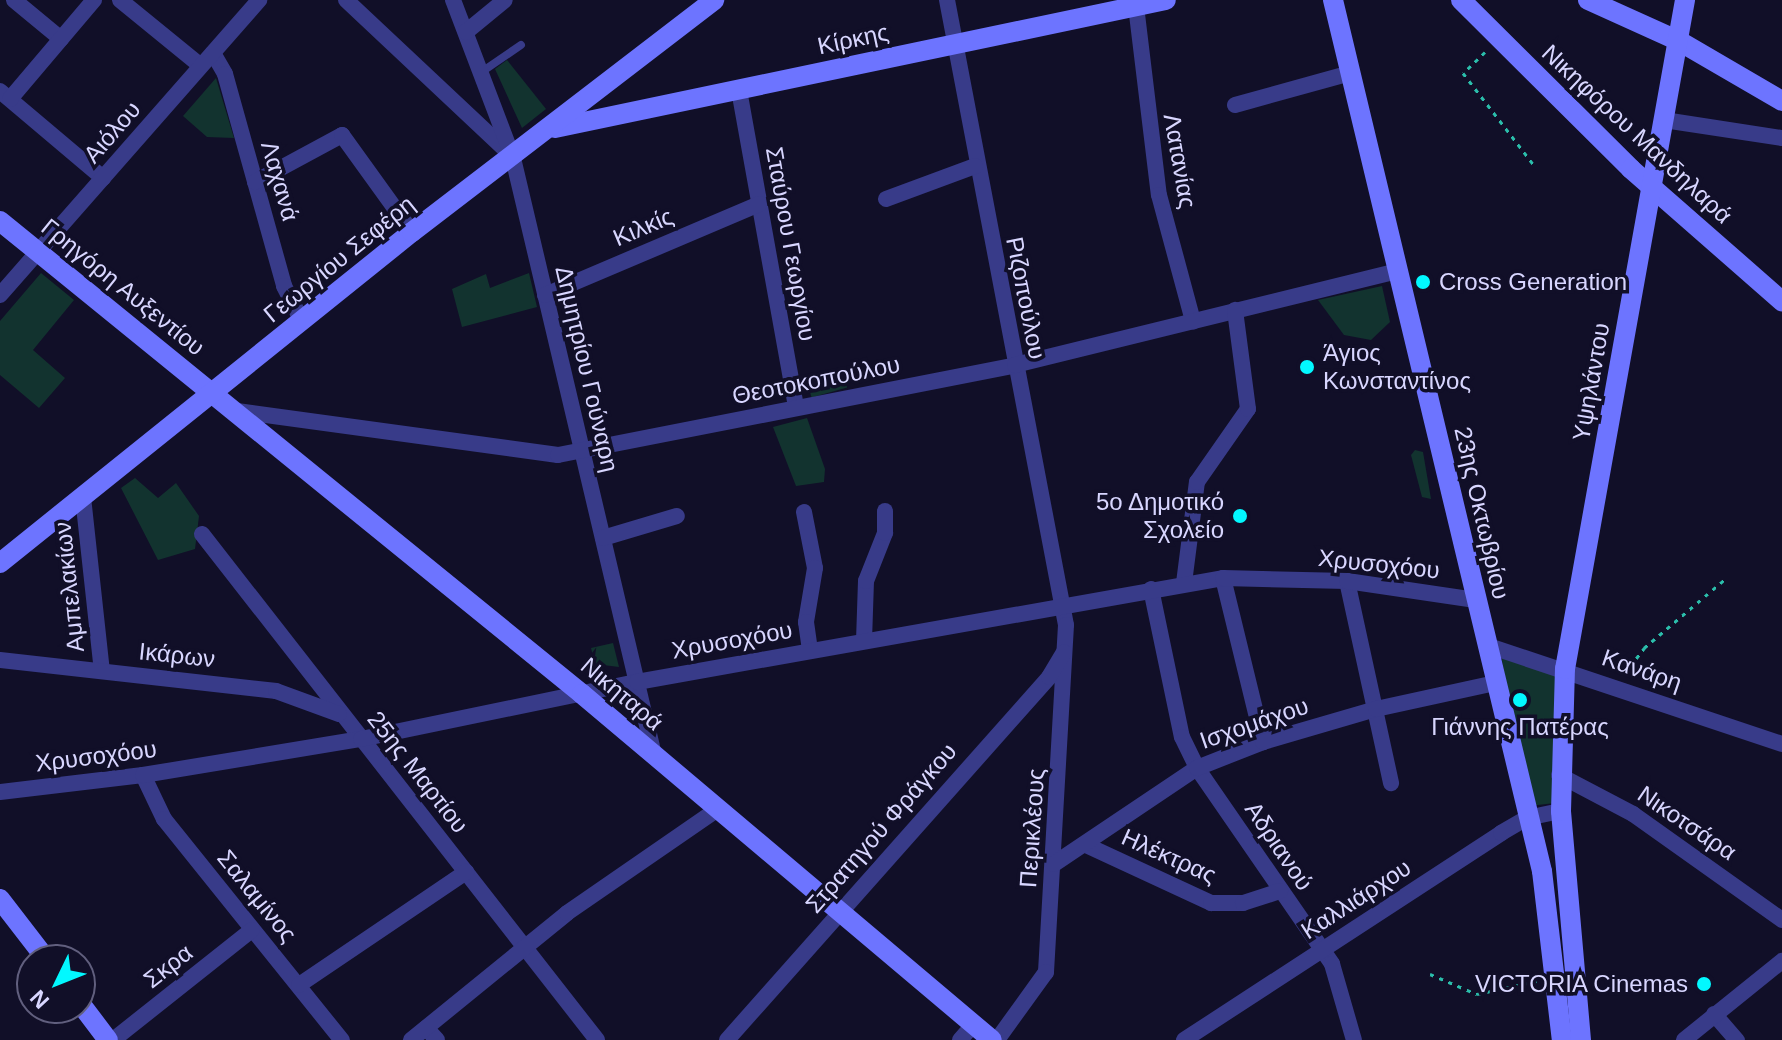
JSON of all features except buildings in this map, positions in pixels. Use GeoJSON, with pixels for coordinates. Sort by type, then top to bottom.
{"type":"FeatureCollection","features":[{"type":"Feature","properties":{"kind":"street"},"geometry":{"type":"LineString","coordinates":[[14,0],[61,39]]}},
{"type":"Feature","properties":{"kind":"street"},"geometry":{"type":"LineString","coordinates":[[94,0],[61,39],[5,95],[103,178]]}},
{"type":"Feature","properties":{"kind":"street"},"geometry":{"type":"LineString","coordinates":[[120,0],[201,66]]}},
{"type":"Feature","properties":{"kind":"street"},"geometry":{"type":"LineString","coordinates":[[346,0],[513,158]]}},
{"type":"Feature","properties":{"kind":"street","name":"Δημητρίου Γούναρη"},"geometry":{"type":"LineString","coordinates":[[453,0],[483,71],[513,158],[654,755]]}},
{"type":"Feature","properties":{"kind":"street"},"geometry":{"type":"LineString","coordinates":[[466,32],[505,0]]}},
{"type":"Feature","properties":{"kind":"street","name":"Γεωργίου Σεφέρη"},"geometry":{"type":"LineString","coordinates":[[0,563],[412,232],[551,129],[714,0]]}},
{"type":"Feature","properties":{"kind":"street","name":"Ριζοπούλου"},"geometry":{"type":"LineString","coordinates":[[947,0],[975,166],[1063,604]]}},
{"type":"Feature","properties":{"kind":"street","name":"Κίρκης"},"geometry":{"type":"LineString","coordinates":[[551,129],[1166,0]]}},
{"type":"Feature","properties":{"kind":"street","name":"23ης Οκτωβρίου"},"geometry":{"type":"LineString","coordinates":[[1333,0],[1547,896],[1562,1040]]}},
{"type":"Feature","properties":{"kind":"street","name":"Νικηφόρου Μανδηλαρά"},"geometry":{"type":"LineString","coordinates":[[1461,0],[1652,188],[1782,301]]}},
{"type":"Feature","properties":{"kind":"street"},"geometry":{"type":"LineString","coordinates":[[1588,0],[1679,41],[1782,101]]}},
{"type":"Feature","properties":{"kind":"street","name":"Υψηλάντου"},"geometry":{"type":"LineString","coordinates":[[1559,775],[1565,669],[1685,0]]}},
{"type":"Feature","properties":{"kind":"street","name":"Αιόλου"},"geometry":{"type":"LineString","coordinates":[[0,295],[213,53],[254,2]]}},
{"type":"Feature","properties":{"kind":"street","name":"Λατανίας"},"geometry":{"type":"LineString","coordinates":[[1136,6],[1159,195],[1193,321]]}},
{"type":"Feature","properties":{"kind":"street","name":"Λαχανά"},"geometry":{"type":"LineString","coordinates":[[213,53],[225,74],[284,286],[302,321]]}},
{"type":"Feature","properties":{"kind":"street"},"geometry":{"type":"LineString","coordinates":[[1235,105],[1350,73]]}},
{"type":"Feature","properties":{"kind":"street","name":"Σταύρου Γεωργίου"},"geometry":{"type":"LineString","coordinates":[[739,90],[796,407]]}},
{"type":"Feature","properties":{"kind":"street"},"geometry":{"type":"LineString","coordinates":[[1664,120],[1782,138]]}},
{"type":"Feature","properties":{"kind":"street"},"geometry":{"type":"LineString","coordinates":[[255,182],[342,135],[412,232]]}},
{"type":"Feature","properties":{"kind":"street"},"geometry":{"type":"LineString","coordinates":[[886,199],[975,166]]}},
{"type":"Feature","properties":{"kind":"street","name":"Κιλκίς"},"geometry":{"type":"LineString","coordinates":[[545,295],[759,204]]}},
{"type":"Feature","properties":{"kind":"street","name":"Γρηγόρη Αυξεντίου"},"geometry":{"type":"LineString","coordinates":[[0,221],[214,393]]}},
{"type":"Feature","properties":{"kind":"street","name":"Θεοτοκοπούλου"},"geometry":{"type":"LineString","coordinates":[[237,411],[542,455],[583,452],[1015,365],[1397,271]]}},
{"type":"Feature","properties":{"kind":"street"},"geometry":{"type":"LineString","coordinates":[[1184,583],[1197,482],[1248,409],[1235,310]]}},
{"type":"Feature","properties":{"kind":"street","name":"Νικηταρά"},"geometry":{"type":"LineString","coordinates":[[214,393],[582,694],[839,911],[967,1032],[994,1040]]}},
{"type":"Feature","properties":{"kind":"street","name":"Αμπελακίων"},"geometry":{"type":"LineString","coordinates":[[83,497],[102,671]]}},
{"type":"Feature","properties":{"kind":"street"},"geometry":{"type":"LineString","coordinates":[[864,641],[866,581],[885,533],[885,511]]}},
{"type":"Feature","properties":{"kind":"street"},"geometry":{"type":"LineString","coordinates":[[804,512],[815,568],[806,622],[810,650]]}},
{"type":"Feature","properties":{"kind":"street"},"geometry":{"type":"LineString","coordinates":[[603,538],[677,516]]}},
{"type":"Feature","properties":{"kind":"street","name":"25ης Μαρτίου"},"geometry":{"type":"LineString","coordinates":[[202,534],[597,1040]]}},
{"type":"Feature","properties":{"kind":"street"},"geometry":{"type":"LineString","coordinates":[[1223,578],[1263,742]]}},
{"type":"Feature","properties":{"kind":"street","name":"Χρυσοχόου"},"geometry":{"type":"LineString","coordinates":[[0,792],[143,775],[361,739],[637,682],[1184,583],[1223,578],[1347,581],[1476,600]]}},
{"type":"Feature","properties":{"kind":"street"},"geometry":{"type":"LineString","coordinates":[[1347,581],[1391,783]]}},
{"type":"Feature","properties":{"kind":"street","name":"Αδριανού"},"geometry":{"type":"LineString","coordinates":[[1151,589],[1182,737],[1197,768],[1332,964],[1354,1040]]}},
{"type":"Feature","properties":{"kind":"street","name":"Περικλέους"},"geometry":{"type":"LineString","coordinates":[[994,1040],[1046,972],[1067,646],[1063,604]]}},
{"type":"Feature","properties":{"kind":"street","name":"Κανάρη"},"geometry":{"type":"LineString","coordinates":[[1486,645],[1777,742]]}},
{"type":"Feature","properties":{"kind":"street","name":"Στρατηγού Φράγκου"},"geometry":{"type":"LineString","coordinates":[[727,1040],[1049,677],[1067,646]]}},
{"type":"Feature","properties":{"kind":"street","name":"Ικάρων"},"geometry":{"type":"LineString","coordinates":[[0,660],[276,691],[344,717]]}},
{"type":"Feature","properties":{"kind":"street","name":"Ισχομάχου"},"geometry":{"type":"LineString","coordinates":[[1054,864],[1197,768],[1263,742],[1376,709],[1495,683]]}},
{"type":"Feature","properties":{"kind":"street"},"geometry":{"type":"LineString","coordinates":[[1777,742],[1782,725]]}},
{"type":"Feature","properties":{"kind":"street","name":"Σαλαμίνος"},"geometry":{"type":"LineString","coordinates":[[143,775],[164,819],[342,1040]]}},
{"type":"Feature","properties":{"kind":"street"},"geometry":{"type":"LineString","coordinates":[[1559,775],[1581,1040]]}},
{"type":"Feature","properties":{"kind":"street","name":"Νικοτσάρα"},"geometry":{"type":"LineString","coordinates":[[1559,775],[1633,814],[1782,920]]}},
{"type":"Feature","properties":{"kind":"street"},"geometry":{"type":"LineString","coordinates":[[411,1040],[432,1034],[567,913],[718,809]]}},
{"type":"Feature","properties":{"kind":"street","name":"Καλλιάρχου"},"geometry":{"type":"LineString","coordinates":[[1184,1040],[1527,818],[1561,811]]}},
{"type":"Feature","properties":{"kind":"street","name":"Ηλέκτρας"},"geometry":{"type":"LineString","coordinates":[[1086,845],[1211,903],[1243,903],[1280,891]]}},
{"type":"Feature","properties":{"kind":"street"},"geometry":{"type":"LineString","coordinates":[[299,985],[466,872]]}},
{"type":"Feature","properties":{"kind":"street"},"geometry":{"type":"LineString","coordinates":[[0,899],[35,944]]}},
{"type":"Feature","properties":{"kind":"street","name":"Σκρα"},"geometry":{"type":"LineString","coordinates":[[110,1040],[252,930]]}},
{"type":"Feature","properties":{"kind":"street"},"geometry":{"type":"LineString","coordinates":[[1684,1040],[1782,961]]}},
{"type":"Feature","properties":{"kind":"street"},"geometry":{"type":"LineString","coordinates":[[1714,1014],[1737,1040]]}},
{"type":"Feature","properties":{"kind":"street"},"geometry":{"type":"LineString","coordinates":[[96,1023],[110,1040]]}},
{"type":"Feature","properties":{"kind":"lane"},"geometry":{"type":"LineString","coordinates":[[483,71],[521,45]]}},
{"type":"Feature","properties":{"kind":"path"},"geometry":{"type":"LineString","coordinates":[[1499,39],[1463,73],[1533,164]]}},
{"type":"Feature","properties":{"kind":"path"},"geometry":{"type":"LineString","coordinates":[[1615,686],[1644,648],[1725,579]]}},
{"type":"Feature","properties":{"kind":"path"},"geometry":{"type":"LineString","coordinates":[[1430,974],[1477,994],[1557,977]]}},
{"type":"Feature","properties":{"kind":"green space"},"geometry":{"type":"Polygon","coordinates":[[[507,60],[546,109],[522,128],[495,69],[507,60]]]}},
{"type":"Feature","properties":{"kind":"green space"},"geometry":{"type":"Polygon","coordinates":[[[216,78],[234,138],[207,137],[183,116],[216,78]]]}},
{"type":"Feature","properties":{"kind":"green space"},"geometry":{"type":"Polygon","coordinates":[[[41,273],[74,300],[33,350],[65,378],[39,408],[0,375],[0,321],[41,273]]]}},
{"type":"Feature","properties":{"kind":"green space"},"geometry":{"type":"Polygon","coordinates":[[[529,273],[537,307],[462,327],[452,289],[486,274],[490,288],[529,273]]]}},
{"type":"Feature","properties":{"kind":"green space"},"geometry":{"type":"Polygon","coordinates":[[[1382,286],[1390,322],[1371,340],[1344,335],[1318,300],[1382,286]]]}},
{"type":"Feature","properties":{"kind":"green space"},"geometry":{"type":"Polygon","coordinates":[[[843,373],[847,387],[812,398],[807,383],[843,373]]]}},
{"type":"Feature","properties":{"kind":"green space"},"geometry":{"type":"Polygon","coordinates":[[[807,418],[825,469],[824,482],[796,486],[773,427],[807,418]]]}},
{"type":"Feature","properties":{"kind":"green space"},"geometry":{"type":"Polygon","coordinates":[[[1415,450],[1423,452],[1431,499],[1422,497],[1411,455],[1415,450]]]}},
{"type":"Feature","properties":{"kind":"green space"},"geometry":{"type":"Polygon","coordinates":[[[135,478],[158,498],[176,483],[199,516],[195,549],[158,560],[121,488],[135,478]]]}},
{"type":"Feature","properties":{"kind":"green space"},"geometry":{"type":"Polygon","coordinates":[[[613,643],[619,667],[595,664],[591,648],[613,643]]]}},
{"type":"Feature","properties":{"kind":"green space"},"geometry":{"type":"Polygon","coordinates":[[[1501,655],[1558,672],[1555,803],[1529,806],[1501,655]]]}},
{"type":"Feature","properties":{"kind":"place","name":"Cross Generation"},"geometry":{"type":"Point","coordinates":[1423,282]}},
{"type":"Feature","properties":{"kind":"place","name":"Άγιος Κωνσταντίνος"},"geometry":{"type":"Point","coordinates":[1307,367]}},
{"type":"Feature","properties":{"kind":"place","name":"5ο Δημοτικό Σχολείο"},"geometry":{"type":"Point","coordinates":[1240,516]}},
{"type":"Feature","properties":{"kind":"place","name":"Γιάννης Πατέρας"},"geometry":{"type":"Point","coordinates":[1520,700]}},
{"type":"Feature","properties":{"kind":"place","name":"VICTORIA Cinemas"},"geometry":{"type":"Point","coordinates":[1704,984]}}]}
